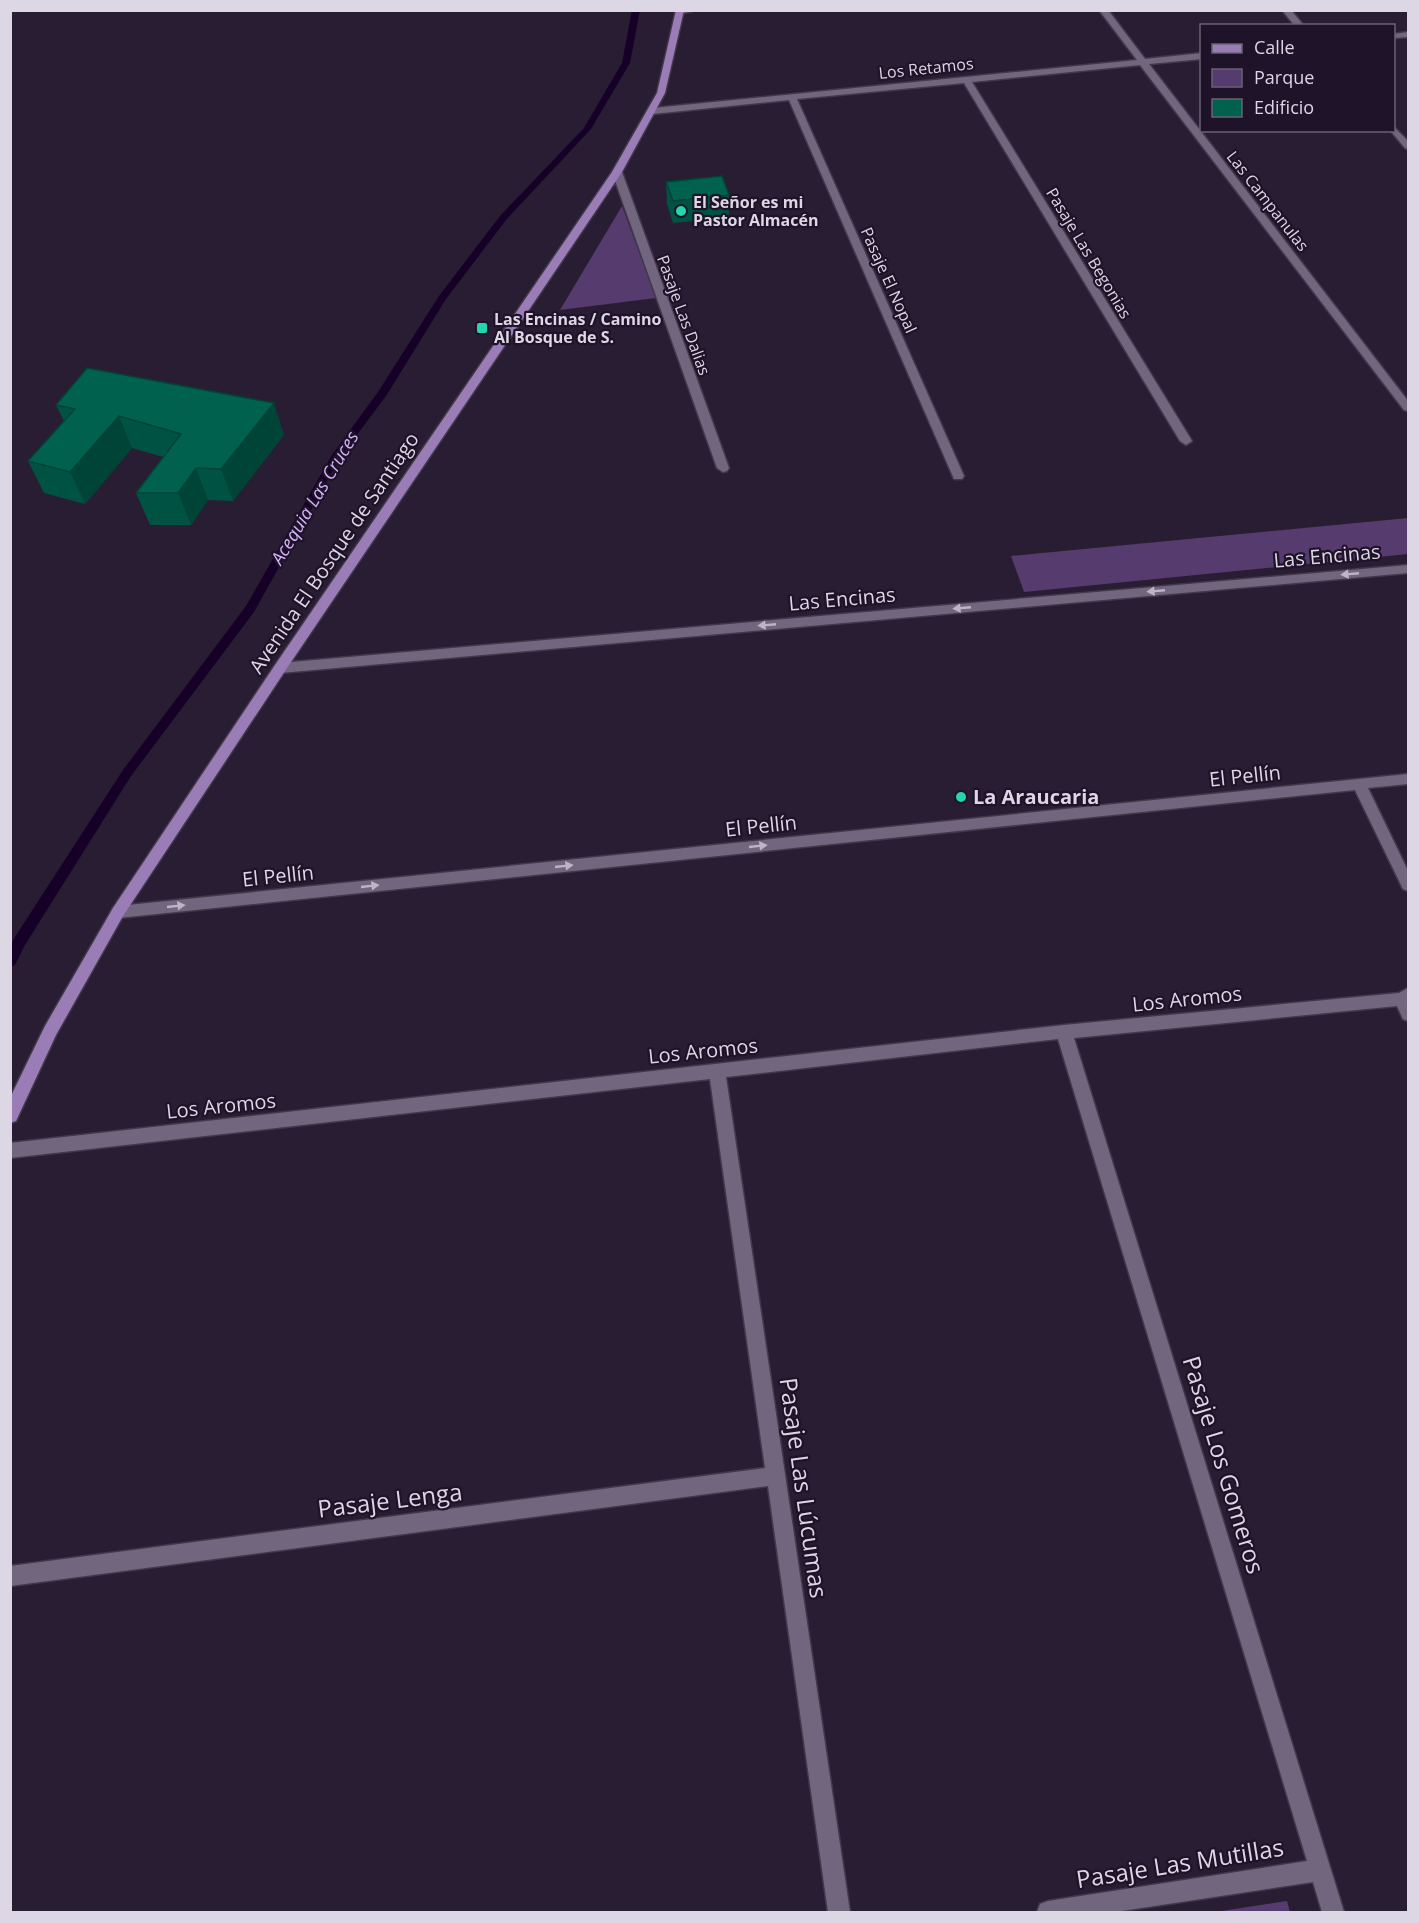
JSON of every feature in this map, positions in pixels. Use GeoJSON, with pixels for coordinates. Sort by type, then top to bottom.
{"type":"FeatureCollection","features":[{"type":"Feature","properties":{"kind":"main road","name":"Avenida El Bosque de Santiago"},"geometry":{"type":"LineString","coordinates":[[10,1116],[50,1030],[118,912],[280,668],[617,172],[653,111],[665,80],[684,11]]}},
{"type":"Feature","properties":{"kind":"street","name":"Las Campanulas"},"geometry":{"type":"LineString","coordinates":[[1104,10],[1408,408]]}},
{"type":"Feature","properties":{"kind":"street"},"geometry":{"type":"LineString","coordinates":[[1286,10],[1298,24]]}},
{"type":"Feature","properties":{"kind":"street","name":"Los Retamos"},"geometry":{"type":"LineString","coordinates":[[653,111],[1200,56]]}},
{"type":"Feature","properties":{"kind":"street","name":"Pasaje Las Begonias"},"geometry":{"type":"LineString","coordinates":[[966,80],[1186,441]]}},
{"type":"Feature","properties":{"kind":"street","name":"Pasaje El Nopal"},"geometry":{"type":"LineString","coordinates":[[792,97],[958,476]]}},
{"type":"Feature","properties":{"kind":"street"},"geometry":{"type":"LineString","coordinates":[[1395,130],[1408,146]]}},
{"type":"Feature","properties":{"kind":"street","name":"Pasaje Las Dalias"},"geometry":{"type":"LineString","coordinates":[[617,172],[723,468]]}},
{"type":"Feature","properties":{"kind":"street","name":"Las Encinas"},"geometry":{"type":"LineString","coordinates":[[280,668],[1408,569]]}},
{"type":"Feature","properties":{"kind":"street","name":"El Pellín"},"geometry":{"type":"LineString","coordinates":[[118,912],[1408,779]]}},
{"type":"Feature","properties":{"kind":"street"},"geometry":{"type":"LineString","coordinates":[[1359,784],[1408,885]]}},
{"type":"Feature","properties":{"kind":"street","name":"Los Aromos"},"geometry":{"type":"LineString","coordinates":[[10,1151],[1064,1032],[1406,1003]]}},
{"type":"Feature","properties":{"kind":"street","name":"Pasaje Los Gomeros"},"geometry":{"type":"LineString","coordinates":[[1064,1032],[1333,1912]]}},
{"type":"Feature","properties":{"kind":"street","name":"Pasaje Las Lúcumas"},"geometry":{"type":"LineString","coordinates":[[717,1071],[838,1912]]}},
{"type":"Feature","properties":{"kind":"street","name":"Pasaje Lenga"},"geometry":{"type":"LineString","coordinates":[[10,1576],[775,1476]]}},
{"type":"Feature","properties":{"kind":"street","name":"Pasaje Las Mutillas"},"geometry":{"type":"LineString","coordinates":[[1048,1912],[1320,1870]]}},
{"type":"Feature","properties":{"kind":"green space"},"geometry":{"type":"Polygon","coordinates":[[[622,206],[656,298],[560,310],[622,206]]]}},
{"type":"Feature","properties":{"kind":"green space"},"geometry":{"type":"Polygon","coordinates":[[[1408,518],[1408,554],[1024,592],[1011,556],[1408,518]]]}},
{"type":"Feature","properties":{"kind":"green space"},"geometry":{"type":"Polygon","coordinates":[[[1287,1901],[1290,1912],[1215,1912],[1287,1901]]]}},
{"type":"Feature","properties":{"kind":"building"},"geometry":{"type":"Polygon","coordinates":[[[722,176],[729,195],[673,201],[666,182],[722,176]]]}},
{"type":"Feature","properties":{"kind":"building"},"geometry":{"type":"Polygon","coordinates":[[[87,368],[274,403],[221,469],[196,468],[178,493],[136,493],[181,434],[119,416],[70,472],[28,461],[75,409],[56,405],[87,368]]]}},
{"type":"Feature","properties":{"kind":"waterway","name":"Acequia Las Cruces"},"geometry":{"type":"LineString","coordinates":[[10,961],[20,941],[127,773],[250,609],[337,455],[382,394],[442,298],[503,218],[587,129],[626,63],[636,10]]}},
{"type":"Feature","properties":{"kind":"place","name":"El Señor es mi Pastor Almacén"},"geometry":{"type":"Point","coordinates":[681,211]}},
{"type":"Feature","properties":{"kind":"place","name":"Las Encinas / Camino Al Bosque de S."},"geometry":{"type":"Point","coordinates":[482,328]}},
{"type":"Feature","properties":{"kind":"place","name":"La Araucaria"},"geometry":{"type":"Point","coordinates":[961,797]}}]}
